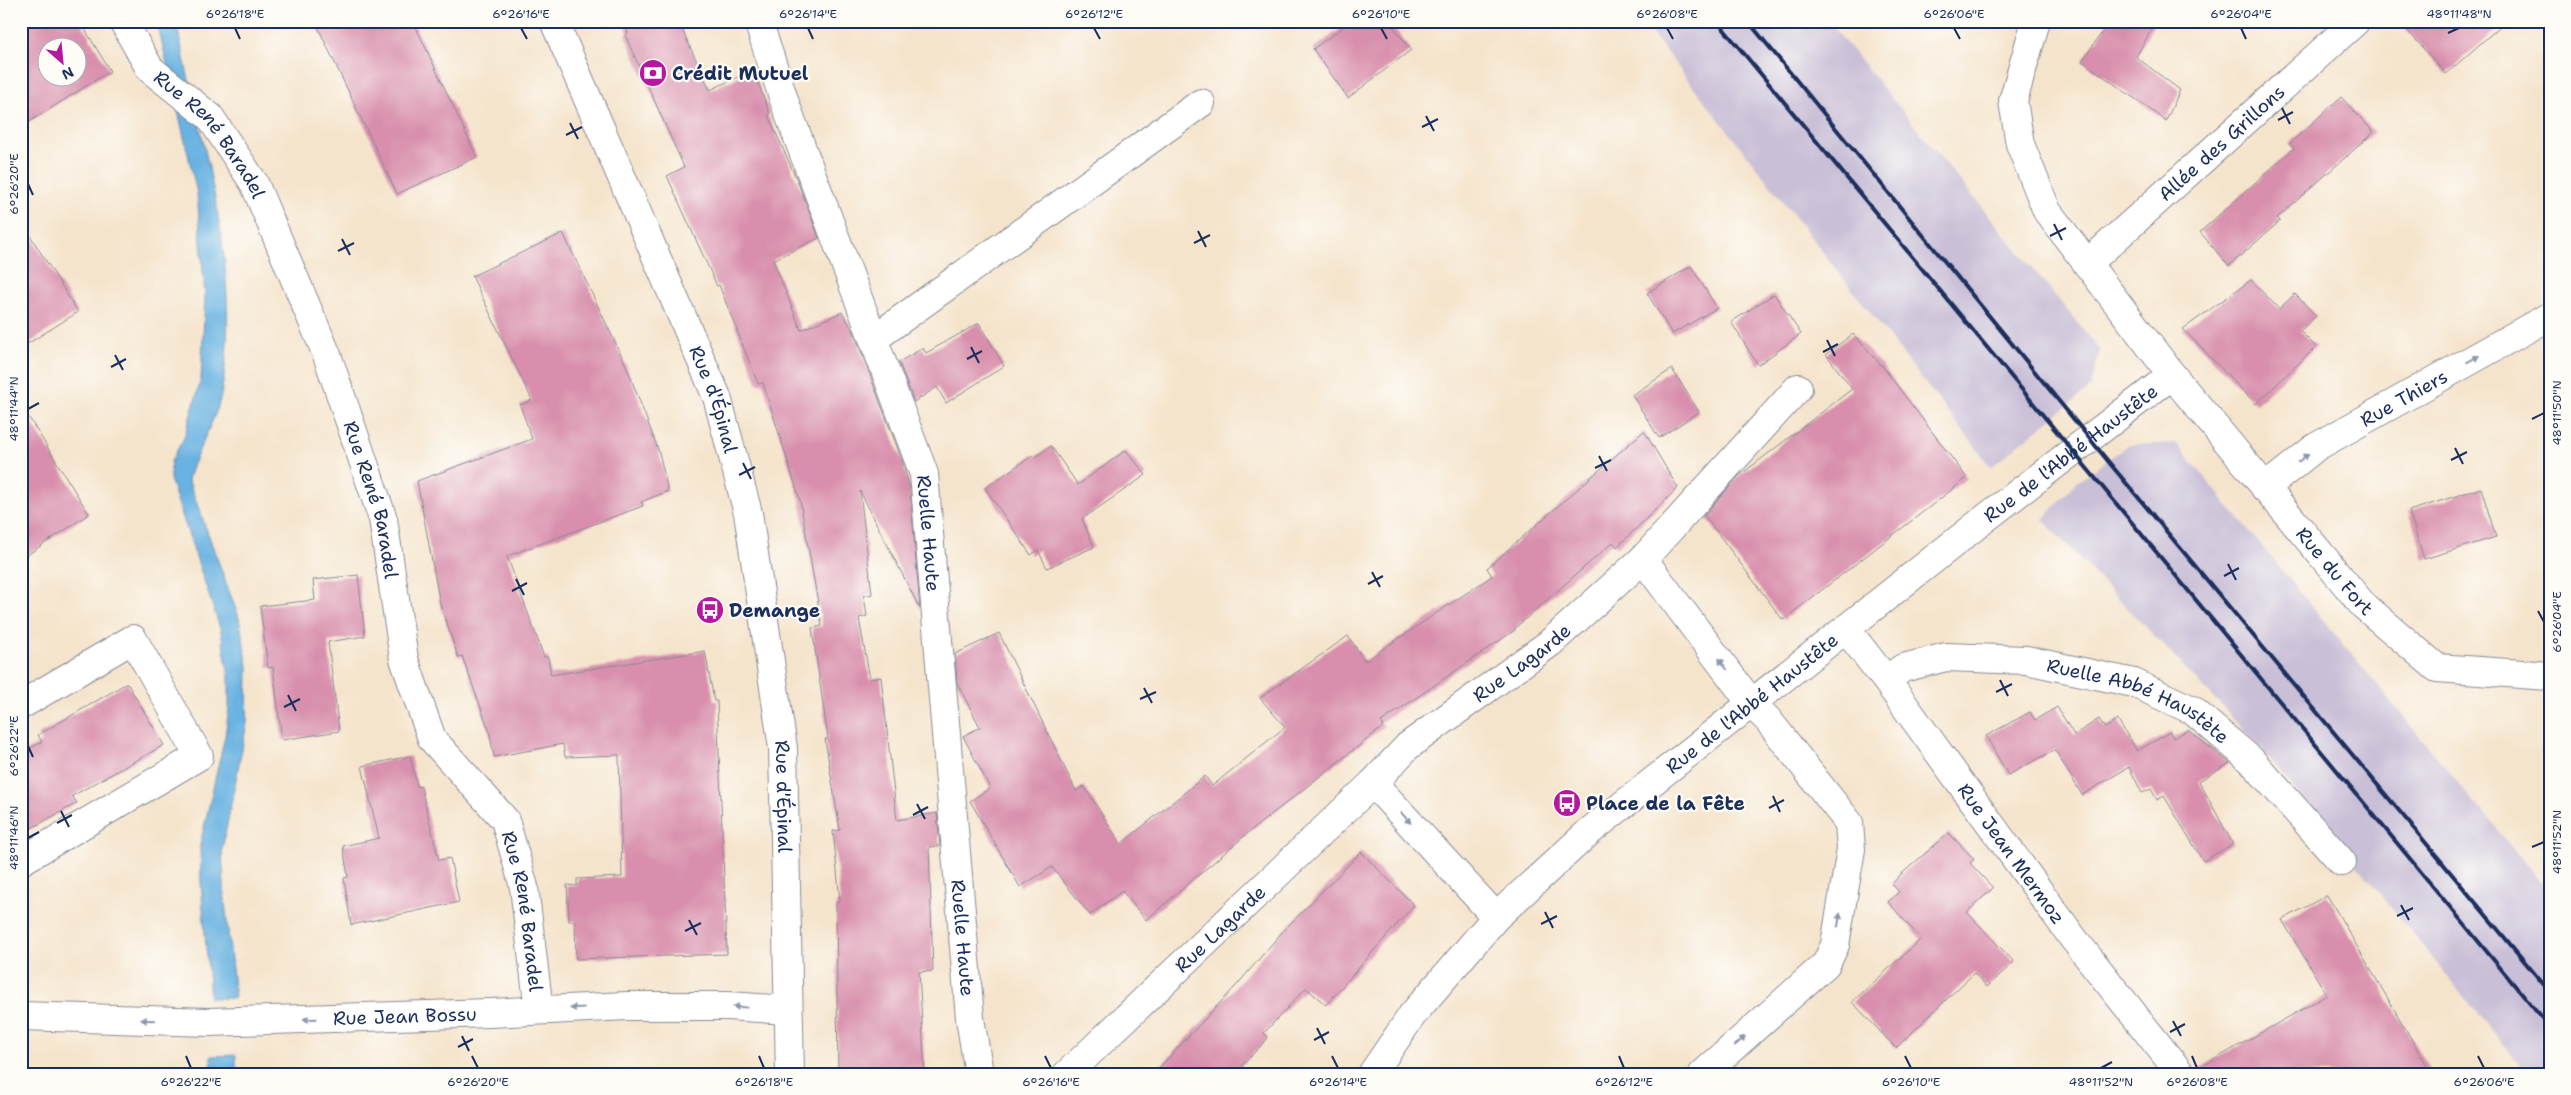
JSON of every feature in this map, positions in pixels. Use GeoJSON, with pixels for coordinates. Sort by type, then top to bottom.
{"type":"FeatureCollection","features":[{"type":"Feature","properties":{"kind":"street","name":"Rue René Baradel"},"geometry":{"type":"LineString","coordinates":[[123,21],[150,69],[210,117],[254,183],[327,355],[383,519],[404,659],[432,740],[505,820],[524,887],[539,1010]]}},
{"type":"Feature","properties":{"kind":"street","name":"Rue d'Épinal"},"geometry":{"type":"LineString","coordinates":[[554,21],[716,397],[748,513],[783,748],[790,1074]]}},
{"type":"Feature","properties":{"kind":"street","name":"Ruelle Haute"},"geometry":{"type":"LineString","coordinates":[[758,21],[786,106],[875,338],[924,474],[970,1018],[979,1074]]}},
{"type":"Feature","properties":{"kind":"street","name":"Rue du Fort"},"geometry":{"type":"LineString","coordinates":[[2036,21],[2013,101],[2020,144],[2046,211],[2172,375],[2363,605],[2438,668],[2550,676]]}},
{"type":"Feature","properties":{"kind":"street","name":"Allée des Grillons"},"geometry":{"type":"LineString","coordinates":[[2087,264],[2356,21]]}},
{"type":"Feature","properties":{"kind":"street"},"geometry":{"type":"LineString","coordinates":[[875,338],[1201,103]]}},
{"type":"Feature","properties":{"kind":"street","name":"Rue Thiers"},"geometry":{"type":"LineString","coordinates":[[2264,488],[2316,447],[2550,316]]}},
{"type":"Feature","properties":{"kind":"street","name":"Rue de l'Abbé Haustête"},"geometry":{"type":"LineString","coordinates":[[1372,1074],[1413,1014],[1496,917],[1590,831],[1987,517],[2172,375]]}},
{"type":"Feature","properties":{"kind":"street","name":"Rue Lagarde"},"geometry":{"type":"LineString","coordinates":[[1067,1074],[1373,783],[1408,746],[1550,643],[1643,559],[1798,388]]}},
{"type":"Feature","properties":{"kind":"street"},"geometry":{"type":"LineString","coordinates":[[1643,559],[1751,703],[1768,720],[1848,823],[1851,849],[1835,945],[1826,964],[1703,1074]]}},
{"type":"Feature","properties":{"kind":"street","name":"Rue Jean Mermoz"},"geometry":{"type":"LineString","coordinates":[[1846,630],[1886,680],[2073,938],[2181,1074]]}},
{"type":"Feature","properties":{"kind":"street"},"geometry":{"type":"LineString","coordinates":[[21,705],[133,639],[199,756],[21,861]]}},
{"type":"Feature","properties":{"kind":"street","name":"Ruelle Abbé Haustète"},"geometry":{"type":"LineString","coordinates":[[1886,680],[1903,668],[1946,657],[2026,660],[2134,683],[2192,710],[2251,760],[2342,862]]}},
{"type":"Feature","properties":{"kind":"street"},"geometry":{"type":"LineString","coordinates":[[1373,783],[1496,917]]}},
{"type":"Feature","properties":{"kind":"street","name":"Rue Jean Bossu"},"geometry":{"type":"LineString","coordinates":[[21,1016],[209,1022],[644,1006],[728,1006],[788,1010]]}},
{"type":"Feature","properties":{"kind":"shaded area"},"geometry":{"type":"Polygon","coordinates":[[[1642,21],[1828,21],[2100,350],[2091,387],[1991,467],[1642,21]]]}},
{"type":"Feature","properties":{"kind":"shaded area"},"geometry":{"type":"Polygon","coordinates":[[[2176,443],[2550,893],[2550,1074],[2527,1074],[2257,743],[2043,520],[2076,483],[2128,445],[2176,443]]]}},
{"type":"Feature","properties":{"kind":"water"},"geometry":{"type":"Polygon","coordinates":[[[157,21],[176,21],[216,207],[223,253],[227,300],[227,348],[221,395],[215,415],[188,479],[239,618],[248,666],[247,723],[222,850],[225,902],[235,998],[210,998],[200,845],[225,736],[229,708],[229,677],[221,631],[170,479],[171,461],[184,438],[201,380],[205,295],[197,193],[157,21]]]}},
{"type":"Feature","properties":{"kind":"water"},"geometry":{"type":"Polygon","coordinates":[[[236,1055],[236,1074],[212,1074],[211,1056],[236,1055]]]}},
{"type":"Feature","properties":{"kind":"building"},"geometry":{"type":"Polygon","coordinates":[[[21,21],[80,21],[110,71],[88,85],[88,38],[38,38],[38,88],[83,88],[21,127],[21,21]]]}},
{"type":"Feature","properties":{"kind":"building"},"geometry":{"type":"Polygon","coordinates":[[[315,21],[413,21],[477,157],[397,194],[315,21]]]}},
{"type":"Feature","properties":{"kind":"building"},"geometry":{"type":"Polygon","coordinates":[[[623,21],[678,21],[710,90],[753,70],[770,114],[768,115],[797,180],[819,238],[773,260],[801,330],[842,312],[853,330],[903,463],[910,489],[920,609],[860,491],[872,594],[864,596],[867,616],[859,618],[870,679],[881,677],[897,820],[937,813],[940,846],[929,847],[933,971],[919,972],[925,1074],[838,1074],[836,903],[840,901],[833,831],[840,830],[825,739],[828,739],[812,628],[822,626],[800,500],[763,383],[758,384],[719,285],[717,286],[667,176],[684,167],[625,35],[628,33],[623,21]]]}},
{"type":"Feature","properties":{"kind":"building"},"geometry":{"type":"Polygon","coordinates":[[[1351,21],[1389,21],[1411,50],[1348,98],[1313,49],[1351,21]]]}},
{"type":"Feature","properties":{"kind":"building"},"geometry":{"type":"Polygon","coordinates":[[[2110,21],[2156,21],[2136,57],[2180,90],[2166,121],[2082,61],[2110,21]]]}},
{"type":"Feature","properties":{"kind":"building"},"geometry":{"type":"Polygon","coordinates":[[[2399,21],[2506,21],[2446,74],[2399,21]]]}},
{"type":"Feature","properties":{"kind":"building"},"geometry":{"type":"Polygon","coordinates":[[[2341,97],[2374,132],[2277,218],[2280,221],[2229,266],[2200,232],[2294,148],[2289,144],[2341,97]]]}},
{"type":"Feature","properties":{"kind":"building"},"geometry":{"type":"Polygon","coordinates":[[[21,221],[78,312],[21,348],[21,221]]]}},
{"type":"Feature","properties":{"kind":"building"},"geometry":{"type":"Polygon","coordinates":[[[563,233],[626,365],[659,452],[668,491],[641,502],[643,506],[507,556],[544,657],[548,657],[551,675],[705,651],[714,701],[717,701],[727,954],[576,959],[575,921],[569,921],[567,885],[577,886],[577,879],[622,877],[619,755],[565,757],[563,744],[494,757],[489,730],[462,656],[458,657],[440,604],[417,481],[532,439],[520,405],[532,400],[472,276],[563,233]]]}},
{"type":"Feature","properties":{"kind":"building"},"geometry":{"type":"Polygon","coordinates":[[[1691,266],[1717,308],[1672,334],[1647,293],[1691,266]]]}},
{"type":"Feature","properties":{"kind":"building"},"geometry":{"type":"Polygon","coordinates":[[[2251,280],[2279,309],[2295,294],[2316,316],[2300,331],[2316,347],[2256,404],[2183,329],[2251,280]]]}},
{"type":"Feature","properties":{"kind":"building"},"geometry":{"type":"Polygon","coordinates":[[[1774,294],[1801,334],[1758,365],[1731,322],[1774,294]]]}},
{"type":"Feature","properties":{"kind":"building"},"geometry":{"type":"Polygon","coordinates":[[[979,323],[1004,366],[946,403],[937,387],[914,402],[899,362],[923,348],[926,353],[979,323]]]}},
{"type":"Feature","properties":{"kind":"building"},"geometry":{"type":"Polygon","coordinates":[[[1853,334],[1883,367],[1967,478],[1783,620],[1704,515],[1739,476],[1852,389],[1826,354],[1853,334]]]}},
{"type":"Feature","properties":{"kind":"building"},"geometry":{"type":"Polygon","coordinates":[[[1672,369],[1699,412],[1659,438],[1632,395],[1672,369]]]}},
{"type":"Feature","properties":{"kind":"building"},"geometry":{"type":"Polygon","coordinates":[[[21,405],[89,514],[21,559],[21,405]]]}},
{"type":"Feature","properties":{"kind":"building"},"geometry":{"type":"Polygon","coordinates":[[[1644,431],[1678,488],[1617,547],[1613,542],[1515,630],[1381,722],[1384,726],[1249,832],[1146,920],[1122,891],[1090,915],[1052,867],[1020,887],[970,801],[990,788],[963,736],[980,727],[957,683],[955,654],[999,633],[1076,791],[1084,786],[1121,844],[1205,776],[1212,786],[1285,727],[1260,698],[1348,636],[1365,661],[1492,576],[1487,568],[1644,431]]]}},
{"type":"Feature","properties":{"kind":"building"},"geometry":{"type":"Polygon","coordinates":[[[1051,446],[1078,485],[1126,450],[1146,475],[1082,519],[1094,547],[1047,568],[1038,550],[1031,555],[985,488],[1033,455],[1035,457],[1051,446]]]}},
{"type":"Feature","properties":{"kind":"building"},"geometry":{"type":"Polygon","coordinates":[[[2481,488],[2496,537],[2424,559],[2409,511],[2481,488]]]}},
{"type":"Feature","properties":{"kind":"building"},"geometry":{"type":"Polygon","coordinates":[[[358,575],[365,636],[328,642],[339,731],[282,740],[273,667],[268,668],[260,606],[315,600],[313,580],[358,575]]]}},
{"type":"Feature","properties":{"kind":"building"},"geometry":{"type":"Polygon","coordinates":[[[127,683],[164,745],[72,796],[77,803],[21,834],[21,753],[42,742],[38,735],[127,683]]]}},
{"type":"Feature","properties":{"kind":"building"},"geometry":{"type":"Polygon","coordinates":[[[2057,707],[2074,735],[2099,719],[2105,728],[2118,720],[2137,751],[2170,732],[2173,738],[2188,730],[2230,763],[2199,781],[2233,844],[2203,861],[2164,796],[2157,800],[2151,789],[2142,793],[2129,767],[2082,795],[2055,750],[2008,775],[1986,736],[2030,712],[2035,720],[2057,707]]]}},
{"type":"Feature","properties":{"kind":"building"},"geometry":{"type":"Polygon","coordinates":[[[410,756],[417,786],[421,787],[439,860],[450,858],[459,902],[351,925],[344,878],[348,877],[343,846],[379,838],[362,766],[410,756]]]}},
{"type":"Feature","properties":{"kind":"building"},"geometry":{"type":"Polygon","coordinates":[[[1949,833],[1974,859],[1970,863],[1993,888],[1967,912],[2014,962],[1987,987],[1974,973],[1896,1048],[1852,1002],[1921,939],[1888,902],[1899,892],[1892,884],[1949,833]]]}},
{"type":"Feature","properties":{"kind":"building"},"geometry":{"type":"Polygon","coordinates":[[[1361,852],[1414,905],[1326,1005],[1306,988],[1264,1033],[1268,1038],[1234,1074],[1153,1074],[1236,986],[1283,931],[1361,852]]]}},
{"type":"Feature","properties":{"kind":"building"},"geometry":{"type":"Polygon","coordinates":[[[2327,895],[2432,1074],[2196,1074],[2196,1070],[2327,995],[2282,920],[2327,895]]]}},
{"type":"Feature","properties":{"kind":"railway"},"geometry":{"type":"LineString","coordinates":[[1717,21],[2550,1028]]}},
{"type":"Feature","properties":{"kind":"railway"},"geometry":{"type":"LineString","coordinates":[[1748,21],[2112,466],[2550,992]]}},
{"type":"Feature","properties":{"kind":"place","name":"Crédit Mutuel"},"geometry":{"type":"Point","coordinates":[653,73]}},
{"type":"Feature","properties":{"kind":"place","name":"Demange"},"geometry":{"type":"Point","coordinates":[710,610]}},
{"type":"Feature","properties":{"kind":"place","name":"Place de la Fête"},"geometry":{"type":"Point","coordinates":[1567,803]}}]}
